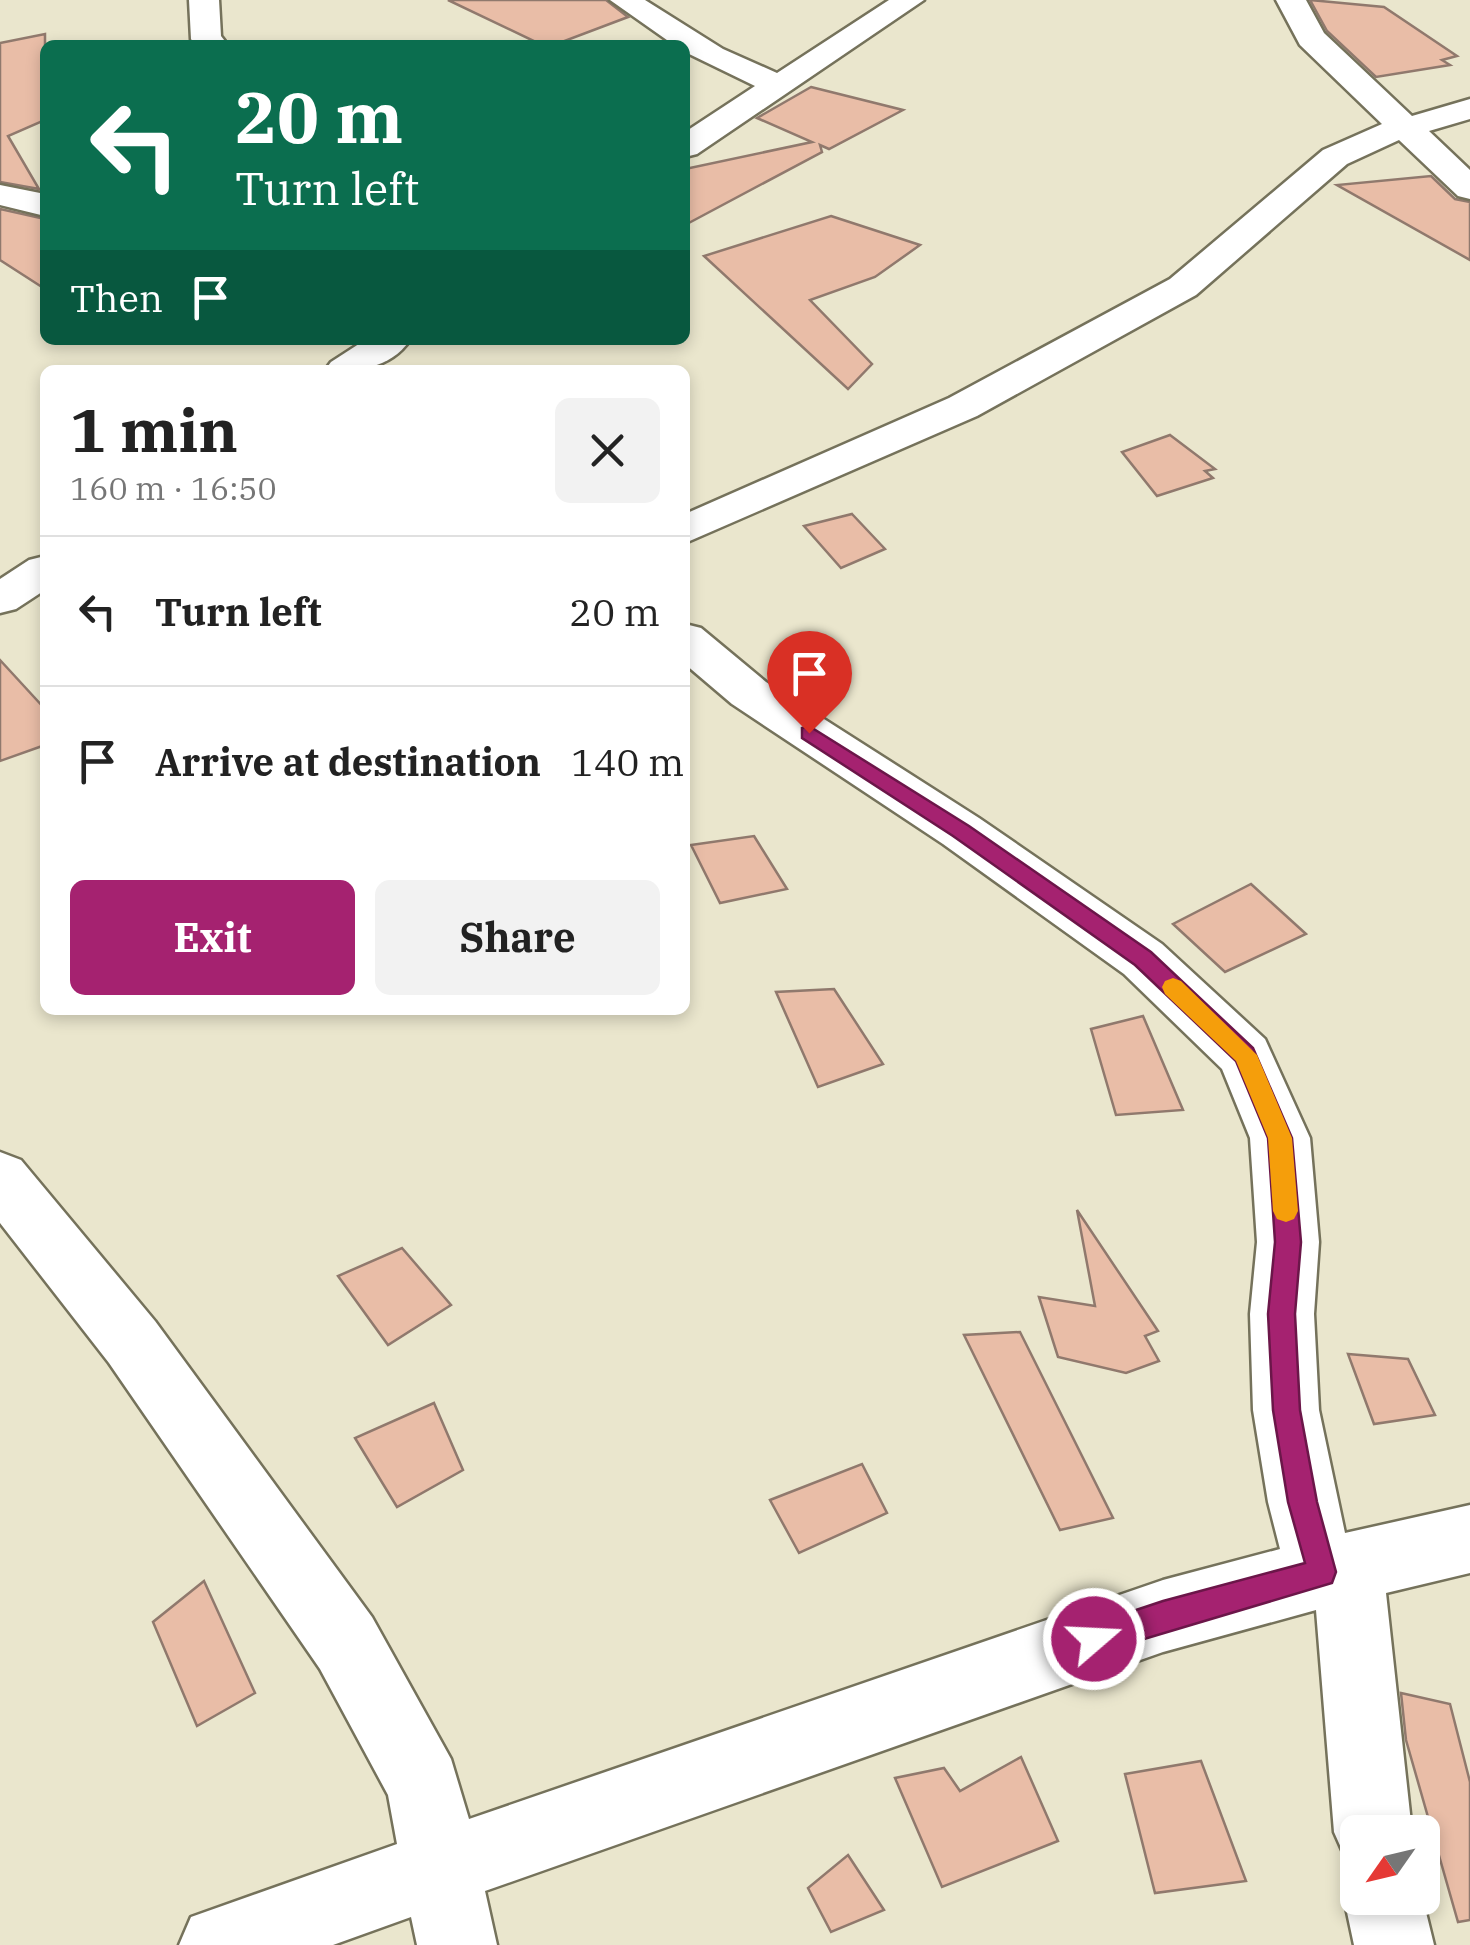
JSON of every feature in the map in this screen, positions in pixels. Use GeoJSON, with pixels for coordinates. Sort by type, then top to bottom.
{"type":"FeatureCollection","features":[{"type":"Feature","properties":{"kind":"street"},"geometry":{"type":"LineString","coordinates":[[204,0],[207,40]]}},
{"type":"Feature","properties":{"kind":"street"},"geometry":{"type":"LineString","coordinates":[[625,0],[687,40]]}},
{"type":"Feature","properties":{"kind":"street"},"geometry":{"type":"LineString","coordinates":[[690,144],[909,0]]}},
{"type":"Feature","properties":{"kind":"street"},"geometry":{"type":"LineString","coordinates":[[1290,0],[1312,38],[1470,189]]}},
{"type":"Feature","properties":{"kind":"street"},"geometry":{"type":"LineString","coordinates":[[690,42],[712,56],[779,85]]}},
{"type":"Feature","properties":{"kind":"street"},"geometry":{"type":"LineString","coordinates":[[690,528],[963,407],[1183,287],[1335,158],[1374,137],[1470,108]]}},
{"type":"Feature","properties":{"kind":"street"},"geometry":{"type":"LineString","coordinates":[[0,195],[40,205]]}},
{"type":"Feature","properties":{"kind":"street"},"geometry":{"type":"LineString","coordinates":[[353,365],[380,345]]}},
{"type":"Feature","properties":{"kind":"street"},"geometry":{"type":"LineString","coordinates":[[0,600],[40,573]]}},
{"type":"Feature","properties":{"kind":"street"},"geometry":{"type":"LineString","coordinates":[[690,643],[749,694],[961,831],[1143,958],[1245,1055],[1280,1138],[1288,1242],[1282,1314],[1286,1410],[1302,1502],[1335,1570],[1370,1815]]}},
{"type":"Feature","properties":{"kind":"street"},"geometry":{"type":"LineString","coordinates":[[0,1178],[132,1342],[346,1644],[424,1786],[456,1945]]}},
{"type":"Feature","properties":{"kind":"street"},"geometry":{"type":"LineString","coordinates":[[219,1945],[1163,1616],[1470,1539]]}},
{"type":"Feature","properties":{"kind":"street"},"geometry":{"type":"LineString","coordinates":[[1388,1915],[1394,1945]]}},
{"type":"Feature","properties":{"kind":"building"},"geometry":{"type":"Polygon","coordinates":[[[448,0],[606,0],[628,17],[567,40],[532,40],[448,0]]]}},
{"type":"Feature","properties":{"kind":"building"},"geometry":{"type":"Polygon","coordinates":[[[1310,0],[1384,7],[1457,56],[1442,60],[1450,65],[1376,77],[1327,31],[1310,0]]]}},
{"type":"Feature","properties":{"kind":"building"},"geometry":{"type":"Polygon","coordinates":[[[45,34],[45,40],[40,40],[40,122],[8,136],[39,189],[0,182],[0,43],[45,34]]]}},
{"type":"Feature","properties":{"kind":"building"},"geometry":{"type":"Polygon","coordinates":[[[811,87],[903,110],[829,149],[820,145],[822,152],[690,222],[690,168],[812,142],[757,118],[811,87]]]}},
{"type":"Feature","properties":{"kind":"building"},"geometry":{"type":"Polygon","coordinates":[[[1431,176],[1455,199],[1470,202],[1470,260],[1337,185],[1431,176]]]}},
{"type":"Feature","properties":{"kind":"building"},"geometry":{"type":"Polygon","coordinates":[[[0,209],[40,218],[40,286],[0,260],[0,209]]]}},
{"type":"Feature","properties":{"kind":"building"},"geometry":{"type":"Polygon","coordinates":[[[831,216],[920,245],[875,277],[810,300],[872,364],[848,389],[704,256],[831,216]]]}},
{"type":"Feature","properties":{"kind":"building"},"geometry":{"type":"Polygon","coordinates":[[[1170,435],[1215,469],[1205,471],[1213,478],[1157,496],[1122,452],[1170,435]]]}},
{"type":"Feature","properties":{"kind":"building"},"geometry":{"type":"Polygon","coordinates":[[[852,514],[885,549],[841,568],[804,526],[852,514]]]}},
{"type":"Feature","properties":{"kind":"building"},"geometry":{"type":"Polygon","coordinates":[[[0,660],[40,704],[40,747],[0,761],[0,660]]]}},
{"type":"Feature","properties":{"kind":"building"},"geometry":{"type":"Polygon","coordinates":[[[754,836],[787,889],[720,903],[691,845],[754,836]]]}},
{"type":"Feature","properties":{"kind":"building"},"geometry":{"type":"Polygon","coordinates":[[[1251,884],[1306,934],[1225,972],[1173,924],[1251,884]]]}},
{"type":"Feature","properties":{"kind":"building"},"geometry":{"type":"Polygon","coordinates":[[[834,989],[883,1064],[818,1087],[776,992],[834,989]]]}},
{"type":"Feature","properties":{"kind":"building"},"geometry":{"type":"Polygon","coordinates":[[[1143,1016],[1183,1110],[1116,1115],[1091,1029],[1143,1016]]]}},
{"type":"Feature","properties":{"kind":"building"},"geometry":{"type":"Polygon","coordinates":[[[1077,1210],[1158,1331],[1145,1336],[1159,1361],[1126,1373],[1058,1357],[1039,1297],[1095,1306],[1077,1210]]]}},
{"type":"Feature","properties":{"kind":"building"},"geometry":{"type":"Polygon","coordinates":[[[402,1248],[451,1305],[388,1345],[338,1276],[402,1248]]]}},
{"type":"Feature","properties":{"kind":"building"},"geometry":{"type":"Polygon","coordinates":[[[1020,1332],[1113,1518],[1060,1530],[964,1335],[1020,1332]]]}},
{"type":"Feature","properties":{"kind":"building"},"geometry":{"type":"Polygon","coordinates":[[[1348,1354],[1408,1359],[1435,1415],[1374,1424],[1348,1354]]]}},
{"type":"Feature","properties":{"kind":"building"},"geometry":{"type":"Polygon","coordinates":[[[434,1403],[463,1470],[397,1507],[355,1438],[434,1403]]]}},
{"type":"Feature","properties":{"kind":"building"},"geometry":{"type":"Polygon","coordinates":[[[862,1464],[887,1513],[799,1553],[770,1500],[862,1464]]]}},
{"type":"Feature","properties":{"kind":"building"},"geometry":{"type":"Polygon","coordinates":[[[204,1581],[255,1693],[197,1726],[153,1622],[204,1581]]]}},
{"type":"Feature","properties":{"kind":"building"},"geometry":{"type":"Polygon","coordinates":[[[1401,1693],[1450,1704],[1470,1782],[1470,1920],[1458,1922],[1440,1859],[1440,1815],[1427,1815],[1406,1740],[1401,1693]]]}},
{"type":"Feature","properties":{"kind":"building"},"geometry":{"type":"Polygon","coordinates":[[[1021,1757],[1058,1841],[942,1887],[895,1778],[944,1768],[960,1791],[1021,1757]]]}},
{"type":"Feature","properties":{"kind":"building"},"geometry":{"type":"Polygon","coordinates":[[[1201,1761],[1246,1881],[1155,1893],[1125,1774],[1201,1761]]]}},
{"type":"Feature","properties":{"kind":"building"},"geometry":{"type":"Polygon","coordinates":[[[848,1855],[884,1910],[831,1932],[808,1888],[848,1855]]]}},
{"type":"Feature","properties":{"kind":"slow traffic"},"geometry":{"type":"LineString","coordinates":[[1173,987],[1245,1055],[1280,1138],[1286,1211]]}},
{"type":"Feature","properties":{"kind":"route"},"geometry":{"type":"LineString","coordinates":[[809,733],[961,831],[1143,958],[1245,1055],[1280,1138],[1288,1242],[1282,1314],[1286,1410],[1302,1502],[1322,1572],[1094,1639]]}}]}
